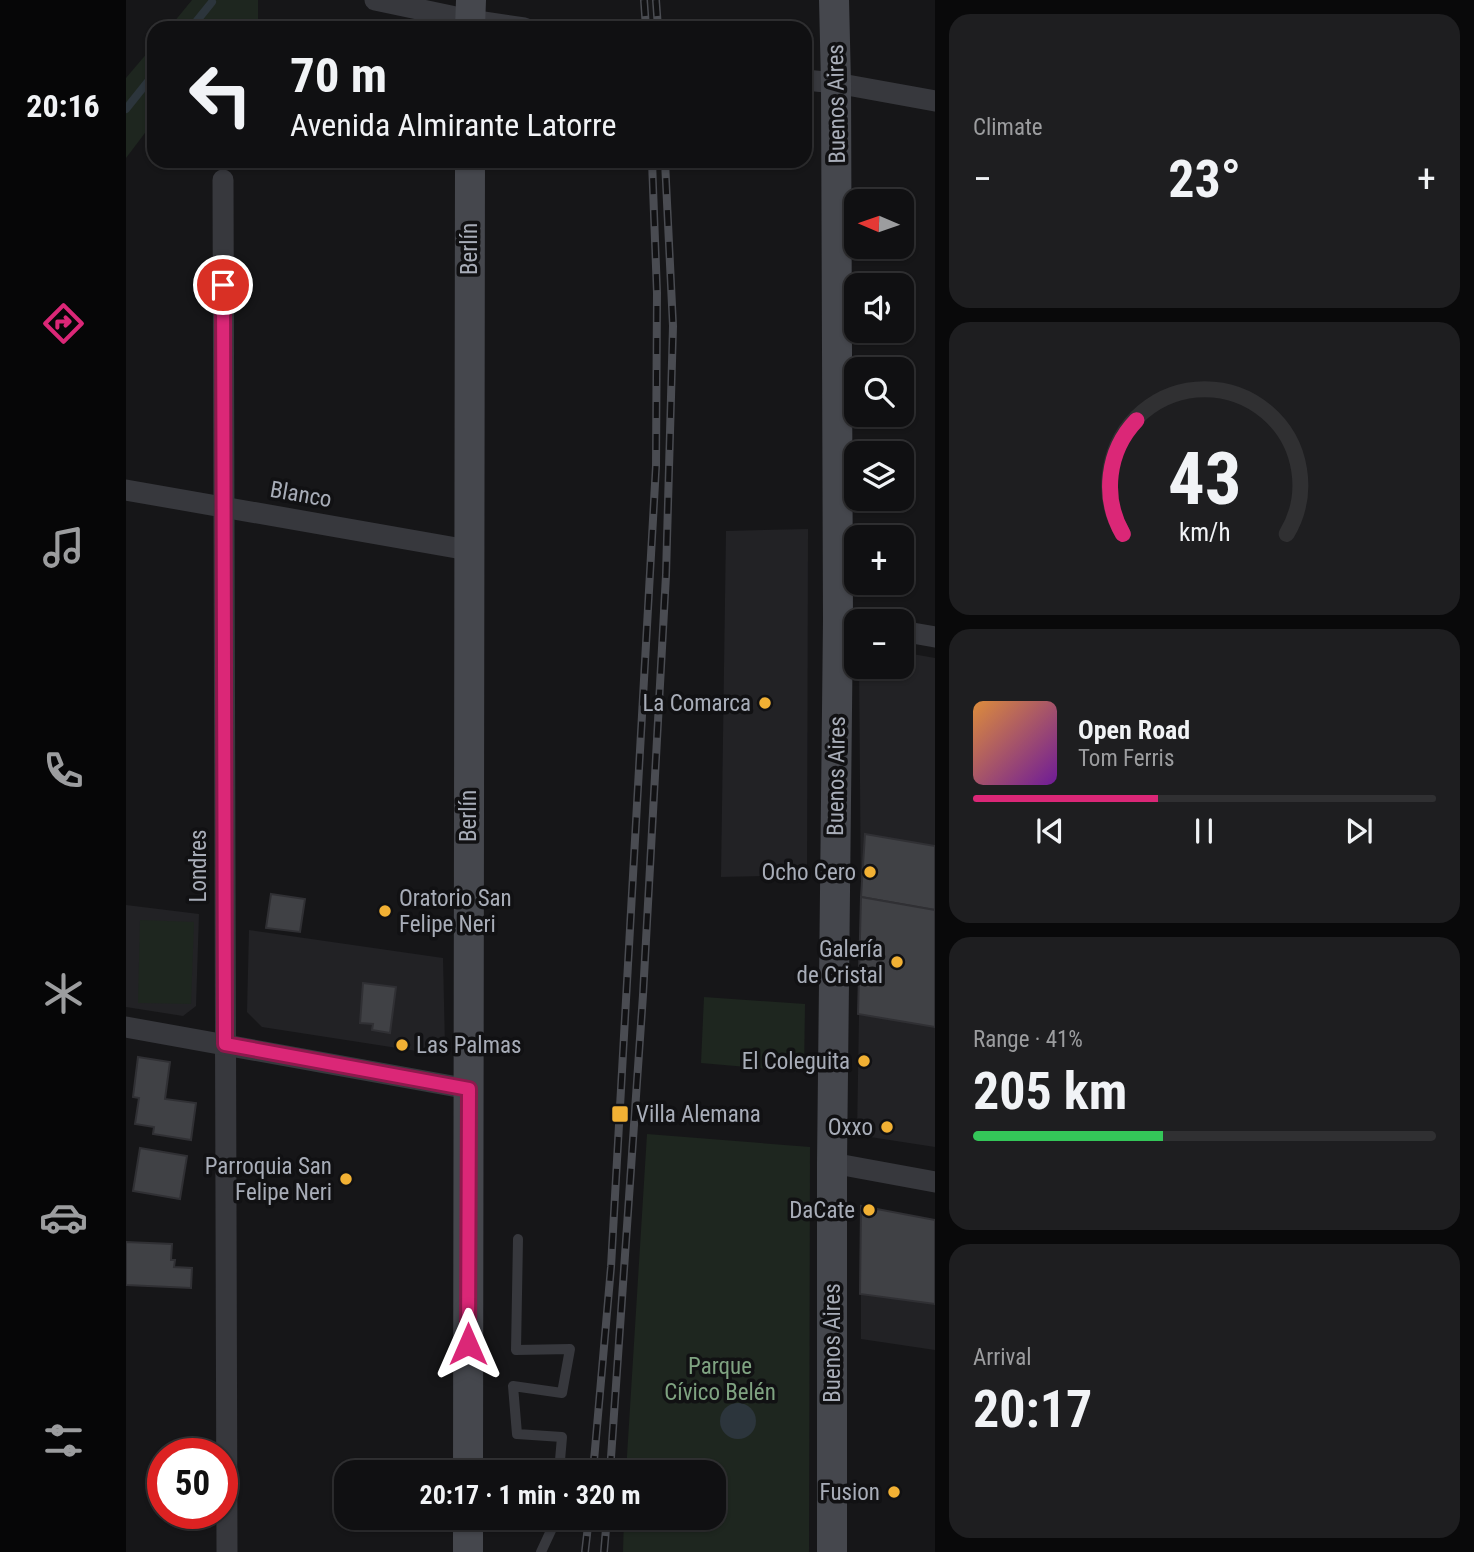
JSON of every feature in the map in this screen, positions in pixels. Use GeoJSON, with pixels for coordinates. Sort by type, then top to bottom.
{"type":"FeatureCollection","features":[{"type":"Feature","properties":{"kind":"street"},"geometry":{"type":"LineString","coordinates":[[375,0],[493,21]]}},
{"type":"Feature","properties":{"kind":"street","name":"Buenos Aires"},"geometry":{"type":"LineString","coordinates":[[834,0],[847,609]]}},
{"type":"Feature","properties":{"kind":"street"},"geometry":{"type":"LineString","coordinates":[[812,81],[935,102]]}},
{"type":"Feature","properties":{"kind":"street","name":"Berlín"},"geometry":{"type":"LineString","coordinates":[[468,1460],[470,168]]}},
{"type":"Feature","properties":{"kind":"street","name":"Londres"},"geometry":{"type":"LineString","coordinates":[[223,180],[227,1552]]}},
{"type":"Feature","properties":{"kind":"street","name":"Blanco"},"geometry":{"type":"LineString","coordinates":[[126,490],[468,550]]}},
{"type":"Feature","properties":{"kind":"street"},"geometry":{"type":"LineString","coordinates":[[914,633],[935,637]]}},
{"type":"Feature","properties":{"kind":"street","name":"Buenos Aires"},"geometry":{"type":"LineString","coordinates":[[832,1552],[832,1163],[845,679]]}},
{"type":"Feature","properties":{"kind":"street"},"geometry":{"type":"LineString","coordinates":[[126,1027],[469,1089]]}},
{"type":"Feature","properties":{"kind":"street"},"geometry":{"type":"LineString","coordinates":[[832,1163],[935,1182]]}},
{"type":"Feature","properties":{"kind":"street"},"geometry":{"type":"LineString","coordinates":[[468,1530],[468,1552]]}},
{"type":"Feature","properties":{"kind":"lane"},"geometry":{"type":"LineString","coordinates":[[518,1239],[516,1350],[570,1349],[562,1393],[513,1386],[517,1434],[562,1437],[560,1460]]}},
{"type":"Feature","properties":{"kind":"lane"},"geometry":{"type":"LineString","coordinates":[[541,1552],[551,1530]]}},
{"type":"Feature","properties":{"kind":"shaded area","name":"La Comarca"},"geometry":{"type":"Polygon","coordinates":[[[808,529],[807,875],[721,877],[726,531],[808,529]]]}},
{"type":"Feature","properties":{"kind":"shaded area"},"geometry":{"type":"Polygon","coordinates":[[[914,654],[935,658],[935,1147],[857,1135],[861,897],[859,679],[914,679],[914,654]]]}},
{"type":"Feature","properties":{"kind":"shaded area"},"geometry":{"type":"Polygon","coordinates":[[[126,905],[199,914],[196,1006],[183,1016],[126,1007],[126,905]]]}},
{"type":"Feature","properties":{"kind":"shaded area"},"geometry":{"type":"Polygon","coordinates":[[[249,930],[443,958],[445,1047],[436,1054],[262,1027],[247,1012],[249,930]]]}},
{"type":"Feature","properties":{"kind":"shaded area"},"geometry":{"type":"Polygon","coordinates":[[[861,1206],[935,1220],[935,1350],[861,1339],[861,1206]]]}},
{"type":"Feature","properties":{"kind":"shaded area"},"geometry":{"type":"Polygon","coordinates":[[[738,1403],[751,1408],[756,1421],[751,1434],[738,1439],[725,1434],[720,1421],[725,1408],[738,1403]]]}},
{"type":"Feature","properties":{"kind":"green space"},"geometry":{"type":"Polygon","coordinates":[[[192,0],[258,0],[258,21],[175,21],[192,0]]]}},
{"type":"Feature","properties":{"kind":"green space"},"geometry":{"type":"Polygon","coordinates":[[[147,53],[147,130],[126,158],[126,78],[147,53]]]}},
{"type":"Feature","properties":{"kind":"green space"},"geometry":{"type":"Polygon","coordinates":[[[140,920],[194,922],[191,1004],[138,1003],[140,920]]]}},
{"type":"Feature","properties":{"kind":"green space"},"geometry":{"type":"Polygon","coordinates":[[[704,997],[805,1004],[804,1072],[701,1063],[704,997]]]}},
{"type":"Feature","properties":{"kind":"green space","name":"Parque Cívico Belén"},"geometry":{"type":"Polygon","coordinates":[[[647,1134],[810,1147],[809,1552],[623,1552],[624,1530],[726,1530],[726,1460],[627,1460],[647,1134]]]}},
{"type":"Feature","properties":{"kind":"building"},"geometry":{"type":"Polygon","coordinates":[[[865,834],[935,846],[935,910],[861,897],[865,834]]]}},
{"type":"Feature","properties":{"kind":"building"},"geometry":{"type":"Polygon","coordinates":[[[271,894],[305,899],[300,932],[266,928],[271,894]]]}},
{"type":"Feature","properties":{"kind":"building","name":"Galería de Cristal"},"geometry":{"type":"Polygon","coordinates":[[[861,897],[935,910],[935,1027],[858,1014],[861,897]]]}},
{"type":"Feature","properties":{"kind":"building"},"geometry":{"type":"Polygon","coordinates":[[[363,983],[396,987],[390,1033],[372,1030],[373,1024],[360,1023],[363,983]]]}},
{"type":"Feature","properties":{"kind":"building"},"geometry":{"type":"Polygon","coordinates":[[[138,1057],[170,1062],[165,1099],[196,1103],[191,1140],[153,1134],[154,1127],[135,1124],[139,1098],[133,1097],[138,1057]]]}},
{"type":"Feature","properties":{"kind":"building"},"geometry":{"type":"Polygon","coordinates":[[[140,1148],[187,1156],[180,1199],[133,1191],[140,1148]]]}},
{"type":"Feature","properties":{"kind":"building"},"geometry":{"type":"Polygon","coordinates":[[[861,1206],[935,1220],[935,1304],[860,1294],[861,1206]]]}},
{"type":"Feature","properties":{"kind":"building"},"geometry":{"type":"Polygon","coordinates":[[[126,1242],[172,1244],[171,1260],[175,1260],[174,1267],[192,1268],[191,1288],[126,1285],[126,1242]]]}},
{"type":"Feature","properties":{"kind":"waterway"},"geometry":{"type":"LineString","coordinates":[[197,21],[212,2]]}},
{"type":"Feature","properties":{"kind":"waterway"},"geometry":{"type":"LineString","coordinates":[[126,109],[147,83]]}},
{"type":"Feature","properties":{"kind":"railway"},"geometry":{"type":"LineString","coordinates":[[644,0],[646,21]]}},
{"type":"Feature","properties":{"kind":"railway"},"geometry":{"type":"LineString","coordinates":[[656,0],[658,21]]}},
{"type":"Feature","properties":{"kind":"railway"},"geometry":{"type":"LineString","coordinates":[[594,1460],[611,1267],[656,466],[657,293],[652,168]]}},
{"type":"Feature","properties":{"kind":"railway"},"geometry":{"type":"LineString","coordinates":[[611,1460],[643,995],[666,575],[673,326],[665,168]]}},
{"type":"Feature","properties":{"kind":"railway"},"geometry":{"type":"LineString","coordinates":[[585,1552],[588,1530]]}},
{"type":"Feature","properties":{"kind":"railway"},"geometry":{"type":"LineString","coordinates":[[604,1552],[606,1530]]}},
{"type":"Feature","properties":{"kind":"place","name":"La Comarca"},"geometry":{"type":"Point","coordinates":[765,703]}},
{"type":"Feature","properties":{"kind":"place","name":"Ocho Cero"},"geometry":{"type":"Point","coordinates":[870,872]}},
{"type":"Feature","properties":{"kind":"place","name":"Oratorio San Felipe Neri"},"geometry":{"type":"Point","coordinates":[385,911]}},
{"type":"Feature","properties":{"kind":"place","name":"Galería de Cristal"},"geometry":{"type":"Point","coordinates":[897,962]}},
{"type":"Feature","properties":{"kind":"place","name":"Las Palmas"},"geometry":{"type":"Point","coordinates":[402,1045]}},
{"type":"Feature","properties":{"kind":"place","name":"El Coleguita"},"geometry":{"type":"Point","coordinates":[864,1061]}},
{"type":"Feature","properties":{"kind":"place","name":"Villa Alemana"},"geometry":{"type":"Point","coordinates":[620,1114]}},
{"type":"Feature","properties":{"kind":"place","name":"Oxxo"},"geometry":{"type":"Point","coordinates":[887,1127]}},
{"type":"Feature","properties":{"kind":"place","name":"Parroquia San Felipe Neri"},"geometry":{"type":"Point","coordinates":[346,1179]}},
{"type":"Feature","properties":{"kind":"place","name":"DaCate"},"geometry":{"type":"Point","coordinates":[869,1210]}},
{"type":"Feature","properties":{"kind":"place","name":"Fusion"},"geometry":{"type":"Point","coordinates":[894,1492]}},
{"type":"Feature","properties":{"kind":"route"},"geometry":{"type":"LineString","coordinates":[[223,285],[225,1044],[469,1089],[468,1344]]}}]}
